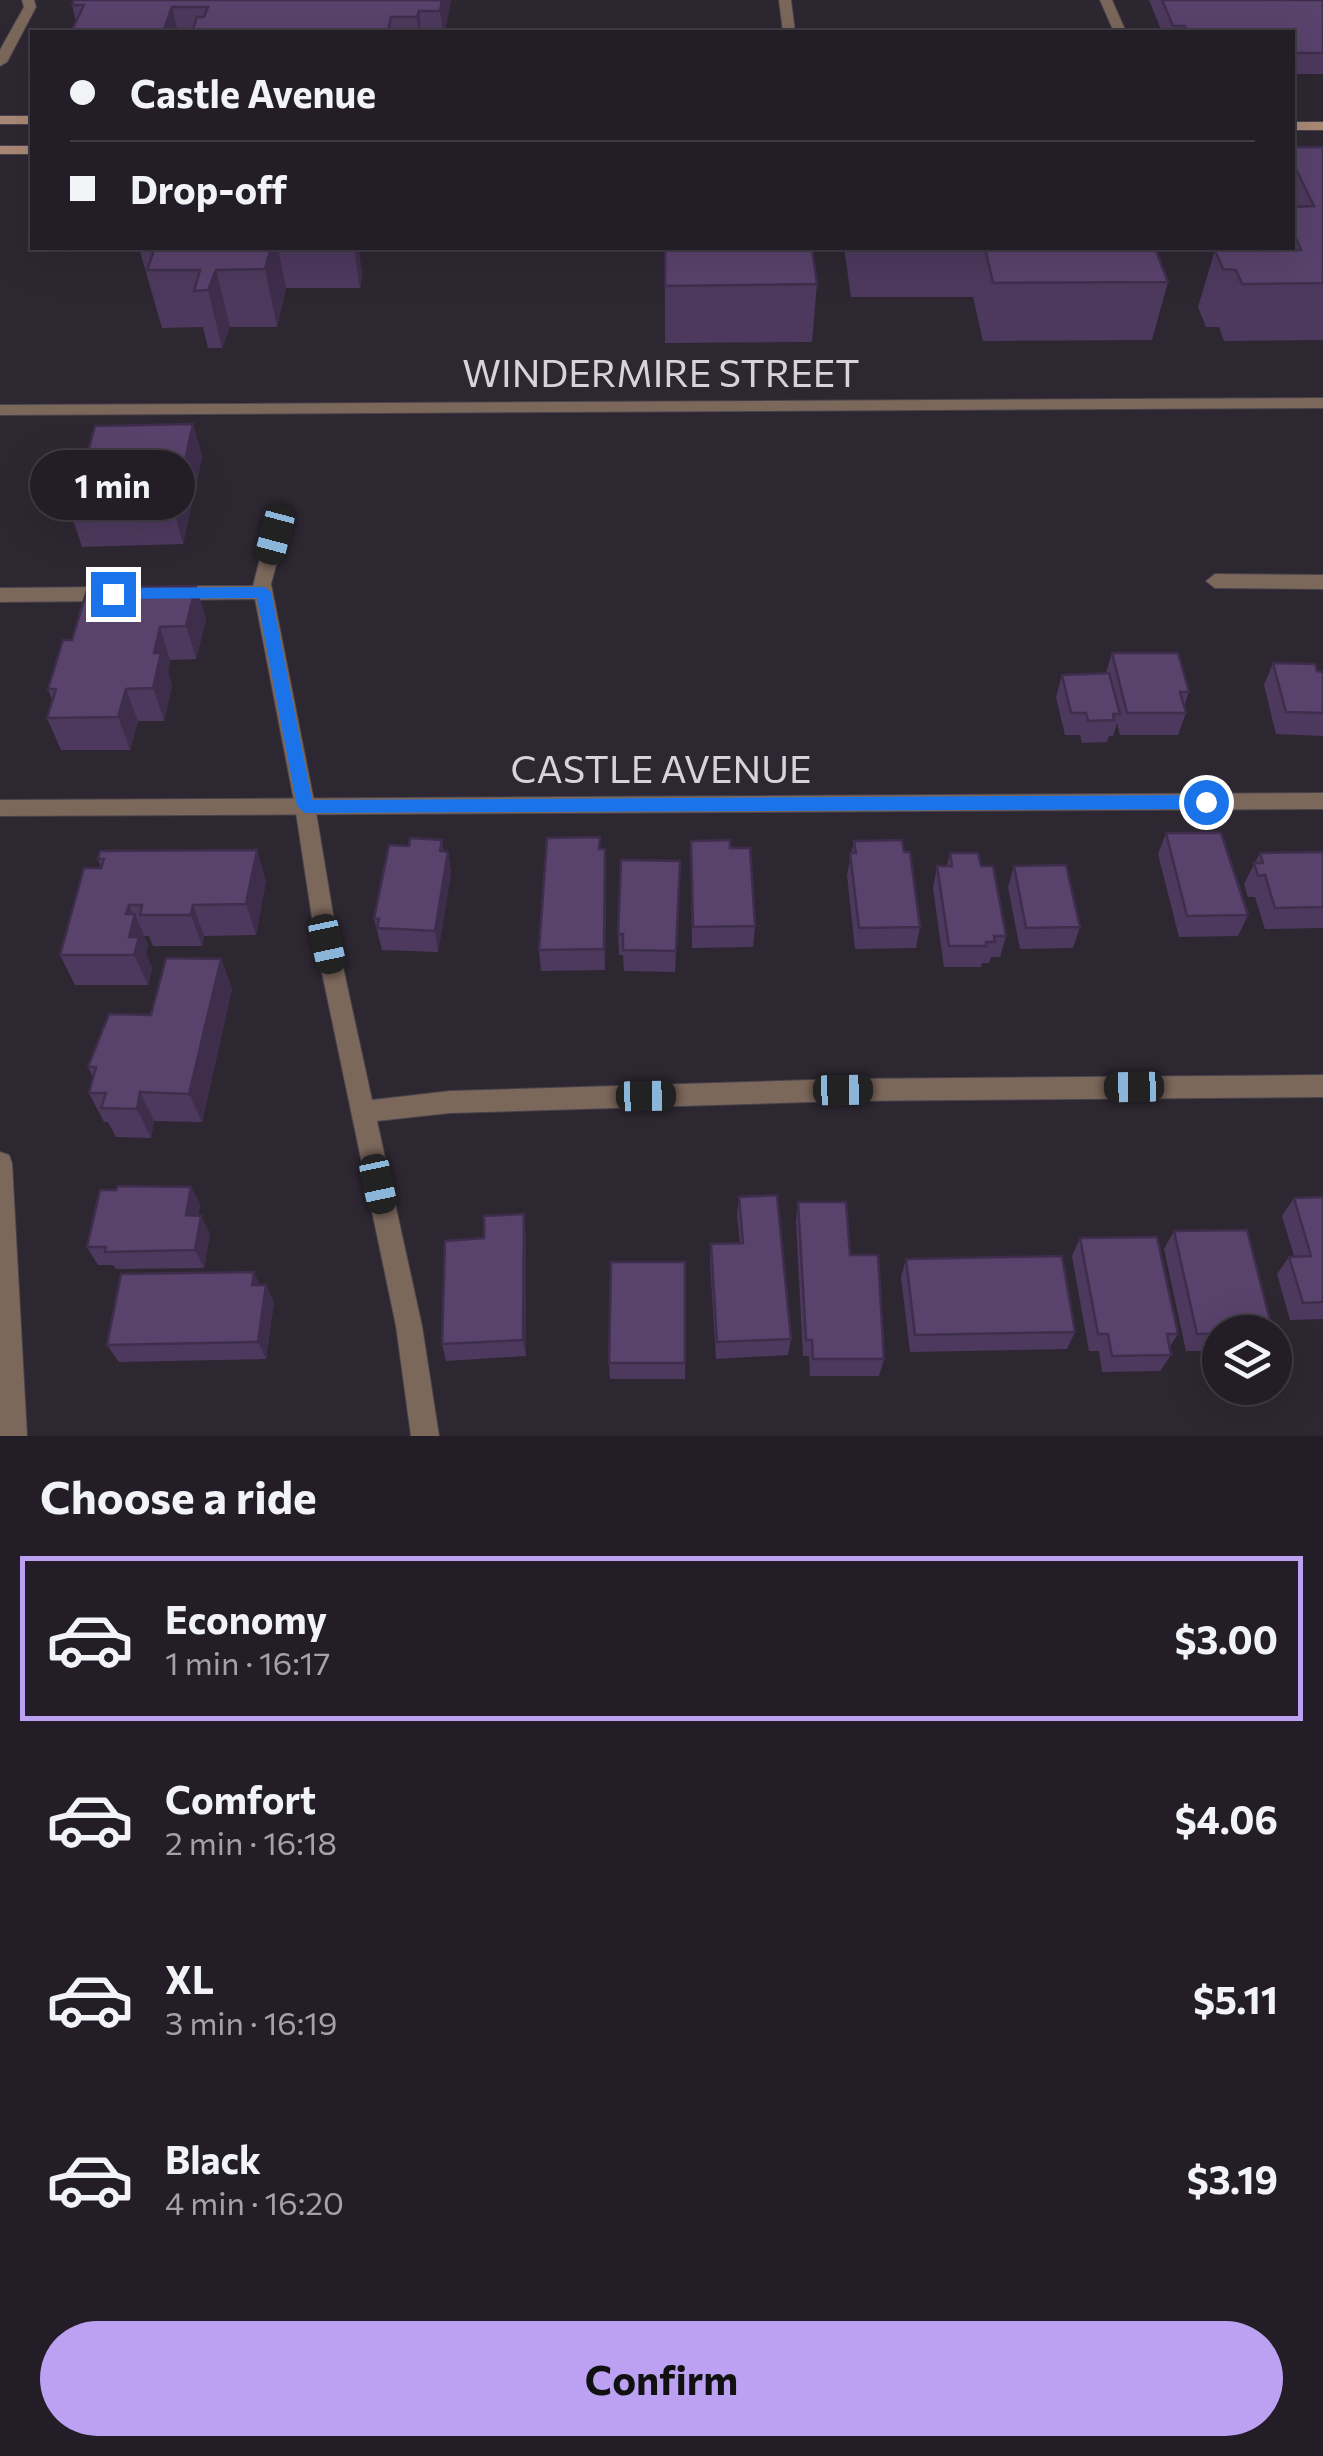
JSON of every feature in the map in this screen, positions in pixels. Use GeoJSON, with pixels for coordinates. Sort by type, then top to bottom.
{"type":"FeatureCollection","features":[{"type":"Feature","properties":{"kind":"main road"},"geometry":{"type":"LineString","coordinates":[[0,120],[30,120]]}},
{"type":"Feature","properties":{"kind":"main road"},"geometry":{"type":"LineString","coordinates":[[1295,126],[1323,126]]}},
{"type":"Feature","properties":{"kind":"main road"},"geometry":{"type":"LineString","coordinates":[[0,150],[30,150]]}},
{"type":"Feature","properties":{"kind":"street"},"geometry":{"type":"LineString","coordinates":[[0,62],[30,7],[28,0]]}},
{"type":"Feature","properties":{"kind":"street"},"geometry":{"type":"LineString","coordinates":[[786,0],[789,30]]}},
{"type":"Feature","properties":{"kind":"street"},"geometry":{"type":"LineString","coordinates":[[1106,0],[1119,30]]}},
{"type":"Feature","properties":{"kind":"street","name":"WINDERMIRE STREET"},"geometry":{"type":"LineString","coordinates":[[0,410],[1323,402]]}},
{"type":"Feature","properties":{"kind":"street"},"geometry":{"type":"LineString","coordinates":[[275,535],[262,584],[327,944],[409,1326],[426,1436]]}},
{"type":"Feature","properties":{"kind":"street"},"geometry":{"type":"LineString","coordinates":[[1215,581],[1323,582]]}},
{"type":"Feature","properties":{"kind":"street"},"geometry":{"type":"LineString","coordinates":[[0,594],[264,592]]}},
{"type":"Feature","properties":{"kind":"street","name":"CASTLE AVENUE"},"geometry":{"type":"LineString","coordinates":[[0,808],[1323,801]]}},
{"type":"Feature","properties":{"kind":"street"},"geometry":{"type":"LineString","coordinates":[[363,1112],[450,1102],[784,1092],[1323,1086]]}},
{"type":"Feature","properties":{"kind":"street"},"geometry":{"type":"LineString","coordinates":[[0,1163],[13,1436]]}},
{"type":"Feature","properties":{"kind":"building"},"geometry":{"type":"Polygon","coordinates":[[[74,0],[442,0],[440,11],[419,11],[417,17],[391,17],[388,30],[193,30],[197,17],[204,17],[208,7],[172,7],[164,30],[72,30],[84,5],[72,5],[74,0]]]}},
{"type":"Feature","properties":{"kind":"building"},"geometry":{"type":"Polygon","coordinates":[[[1162,0],[1323,0],[1323,53],[1295,53],[1295,30],[1187,30],[1185,26],[1173,26],[1162,0]]]}},
{"type":"Feature","properties":{"kind":"building"},"geometry":{"type":"Polygon","coordinates":[[[1295,147],[1323,147],[1323,283],[1242,284],[1236,270],[1223,269],[1215,250],[1301,250],[1295,235],[1295,207],[1314,206],[1295,167],[1295,147]]]}},
{"type":"Feature","properties":{"kind":"building"},"geometry":{"type":"Polygon","coordinates":[[[154,250],[270,250],[265,269],[216,270],[208,290],[194,291],[200,270],[147,270],[154,250]]]}},
{"type":"Feature","properties":{"kind":"building"},"geometry":{"type":"Polygon","coordinates":[[[665,250],[812,250],[817,284],[665,286],[665,250]]]}},
{"type":"Feature","properties":{"kind":"building"},"geometry":{"type":"Polygon","coordinates":[[[985,250],[1156,250],[1168,282],[993,283],[985,250]]]}},
{"type":"Feature","properties":{"kind":"building"},"geometry":{"type":"Polygon","coordinates":[[[193,424],[174,511],[71,514],[95,426],[193,424]]]}},
{"type":"Feature","properties":{"kind":"building"},"geometry":{"type":"Polygon","coordinates":[[[196,586],[186,626],[160,627],[154,653],[161,653],[153,688],[126,689],[118,717],[47,718],[56,689],[48,689],[63,640],[72,640],[88,587],[196,586]]]}},
{"type":"Feature","properties":{"kind":"building"},"geometry":{"type":"Polygon","coordinates":[[[1112,653],[1178,653],[1189,692],[1180,692],[1186,713],[1127,713],[1112,653]]]}},
{"type":"Feature","properties":{"kind":"building"},"geometry":{"type":"Polygon","coordinates":[[[1273,663],[1315,664],[1317,671],[1323,672],[1323,713],[1286,712],[1273,663]]]}},
{"type":"Feature","properties":{"kind":"building"},"geometry":{"type":"Polygon","coordinates":[[[1109,673],[1120,714],[1113,714],[1114,720],[1088,721],[1086,713],[1071,713],[1062,675],[1109,673]]]}},
{"type":"Feature","properties":{"kind":"building"},"geometry":{"type":"Polygon","coordinates":[[[1166,833],[1221,833],[1248,915],[1187,916],[1166,833]]]}},
{"type":"Feature","properties":{"kind":"building"},"geometry":{"type":"Polygon","coordinates":[[[600,837],[599,849],[605,849],[604,949],[539,950],[547,838],[600,837]]]}},
{"type":"Feature","properties":{"kind":"building"},"geometry":{"type":"Polygon","coordinates":[[[410,838],[442,840],[440,851],[448,852],[435,931],[377,928],[379,919],[374,919],[389,845],[409,846],[410,838]]]}},
{"type":"Feature","properties":{"kind":"building"},"geometry":{"type":"Polygon","coordinates":[[[730,840],[730,848],[750,848],[755,926],[693,927],[691,841],[730,840]]]}},
{"type":"Feature","properties":{"kind":"building"},"geometry":{"type":"Polygon","coordinates":[[[902,840],[904,852],[910,852],[920,927],[859,928],[850,853],[856,853],[854,841],[902,840]]]}},
{"type":"Feature","properties":{"kind":"building"},"geometry":{"type":"Polygon","coordinates":[[[257,850],[246,904],[193,905],[191,915],[140,915],[142,905],[129,905],[126,914],[135,914],[129,937],[139,937],[134,955],[60,955],[84,868],[101,868],[104,859],[98,859],[100,851],[257,850]]]}},
{"type":"Feature","properties":{"kind":"building"},"geometry":{"type":"Polygon","coordinates":[[[1323,852],[1323,907],[1275,908],[1265,875],[1258,876],[1254,863],[1263,863],[1260,853],[1323,852]]]}},
{"type":"Feature","properties":{"kind":"building"},"geometry":{"type":"Polygon","coordinates":[[[950,853],[978,853],[981,866],[993,866],[1006,936],[994,936],[995,942],[986,942],[986,946],[949,946],[937,866],[952,866],[950,853]]]}},
{"type":"Feature","properties":{"kind":"building"},"geometry":{"type":"Polygon","coordinates":[[[621,860],[680,861],[676,951],[623,950],[623,934],[618,934],[621,860]]]}},
{"type":"Feature","properties":{"kind":"building"},"geometry":{"type":"Polygon","coordinates":[[[1066,865],[1080,927],[1026,928],[1014,866],[1066,865]]]}},
{"type":"Feature","properties":{"kind":"building"},"geometry":{"type":"Polygon","coordinates":[[[166,958],[221,959],[189,1094],[140,1092],[137,1109],[101,1108],[106,1093],[89,1093],[96,1067],[88,1067],[109,1014],[151,1015],[166,958]]]}},
{"type":"Feature","properties":{"kind":"building"},"geometry":{"type":"Polygon","coordinates":[[[118,1186],[191,1187],[186,1215],[201,1216],[195,1250],[105,1252],[106,1247],[87,1247],[100,1190],[116,1190],[118,1186]]]}},
{"type":"Feature","properties":{"kind":"building"},"geometry":{"type":"Polygon","coordinates":[[[777,1195],[791,1339],[717,1342],[711,1244],[743,1243],[739,1197],[777,1195]]]}},
{"type":"Feature","properties":{"kind":"building"},"geometry":{"type":"Polygon","coordinates":[[[1323,1197],[1323,1302],[1303,1303],[1289,1257],[1311,1256],[1294,1198],[1323,1197]]]}},
{"type":"Feature","properties":{"kind":"building"},"geometry":{"type":"Polygon","coordinates":[[[798,1202],[846,1202],[850,1255],[878,1255],[884,1359],[813,1359],[812,1340],[806,1340],[798,1202]]]}},
{"type":"Feature","properties":{"kind":"building"},"geometry":{"type":"Polygon","coordinates":[[[524,1214],[523,1340],[442,1344],[445,1241],[484,1238],[484,1216],[524,1214]]]}},
{"type":"Feature","properties":{"kind":"building"},"geometry":{"type":"Polygon","coordinates":[[[1247,1230],[1269,1315],[1202,1315],[1202,1334],[1197,1334],[1174,1231],[1247,1230]]]}},
{"type":"Feature","properties":{"kind":"building"},"geometry":{"type":"Polygon","coordinates":[[[1157,1237],[1178,1334],[1167,1334],[1171,1355],[1112,1356],[1108,1334],[1098,1334],[1080,1238],[1157,1237]]]}},
{"type":"Feature","properties":{"kind":"building"},"geometry":{"type":"Polygon","coordinates":[[[1062,1256],[1075,1332],[915,1335],[906,1259],[1062,1256]]]}},
{"type":"Feature","properties":{"kind":"building"},"geometry":{"type":"Polygon","coordinates":[[[611,1262],[685,1262],[685,1363],[609,1363],[611,1262]]]}},
{"type":"Feature","properties":{"kind":"building"},"geometry":{"type":"Polygon","coordinates":[[[254,1272],[252,1285],[266,1285],[258,1342],[107,1345],[121,1274],[254,1272]]]}},
{"type":"Feature","properties":{"kind":"route"},"geometry":{"type":"LineString","coordinates":[[113,594],[264,592],[305,806],[1206,802]]}}]}
